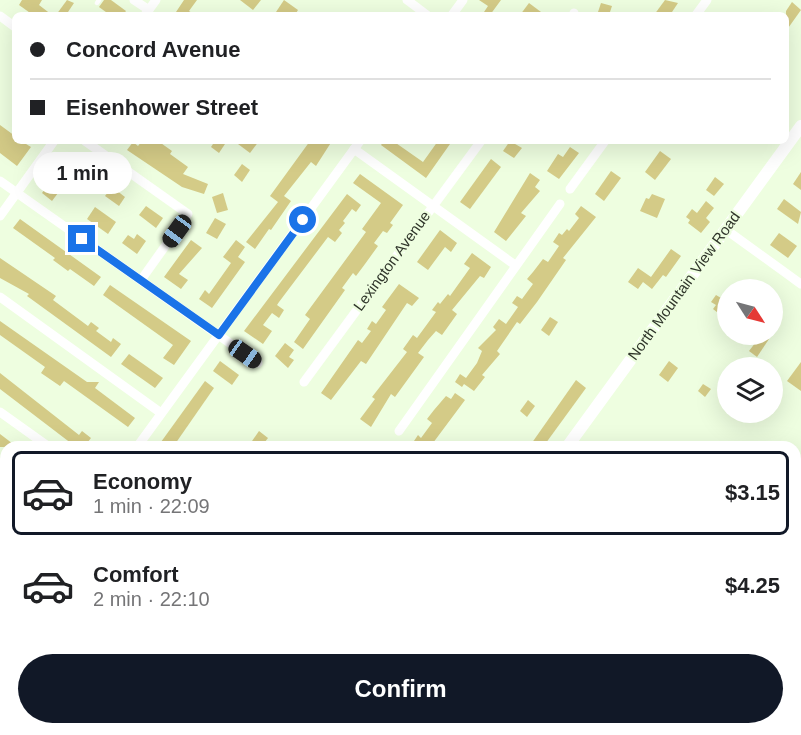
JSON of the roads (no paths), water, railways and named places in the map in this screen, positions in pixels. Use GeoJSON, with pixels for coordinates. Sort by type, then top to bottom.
{"type":"FeatureCollection","features":[{"type":"Feature","properties":{"kind":"street"},"geometry":{"type":"LineString","coordinates":[[134,0],[146,12]]}},
{"type":"Feature","properties":{"kind":"street"},"geometry":{"type":"LineString","coordinates":[[406,0],[423,12]]}},
{"type":"Feature","properties":{"kind":"street","name":"North Mountain View Road"},"geometry":{"type":"LineString","coordinates":[[789,142],[801,126]]}},
{"type":"Feature","properties":{"kind":"street"},"geometry":{"type":"LineString","coordinates":[[0,216],[52,144]]}},
{"type":"Feature","properties":{"kind":"street"},"geometry":{"type":"LineString","coordinates":[[89,144],[188,214],[141,280]]}},
{"type":"Feature","properties":{"kind":"street","name":"Lexington Avenue"},"geometry":{"type":"LineString","coordinates":[[304,382],[479,144]]}},
{"type":"Feature","properties":{"kind":"street"},"geometry":{"type":"LineString","coordinates":[[570,189],[603,144]]}},
{"type":"Feature","properties":{"kind":"street","name":"North Mountain View Road"},"geometry":{"type":"LineString","coordinates":[[571,441],[788,144]]}},
{"type":"Feature","properties":{"kind":"street"},"geometry":{"type":"LineString","coordinates":[[141,441],[357,145],[515,266]]}},
{"type":"Feature","properties":{"kind":"street"},"geometry":{"type":"LineString","coordinates":[[0,182],[258,363]]}},
{"type":"Feature","properties":{"kind":"street"},"geometry":{"type":"LineString","coordinates":[[399,431],[560,204]]}},
{"type":"Feature","properties":{"kind":"street"},"geometry":{"type":"LineString","coordinates":[[725,229],[801,284]]}},
{"type":"Feature","properties":{"kind":"street"},"geometry":{"type":"LineString","coordinates":[[0,297],[161,413]]}},
{"type":"Feature","properties":{"kind":"street"},"geometry":{"type":"LineString","coordinates":[[0,412],[41,441]]}}]}
